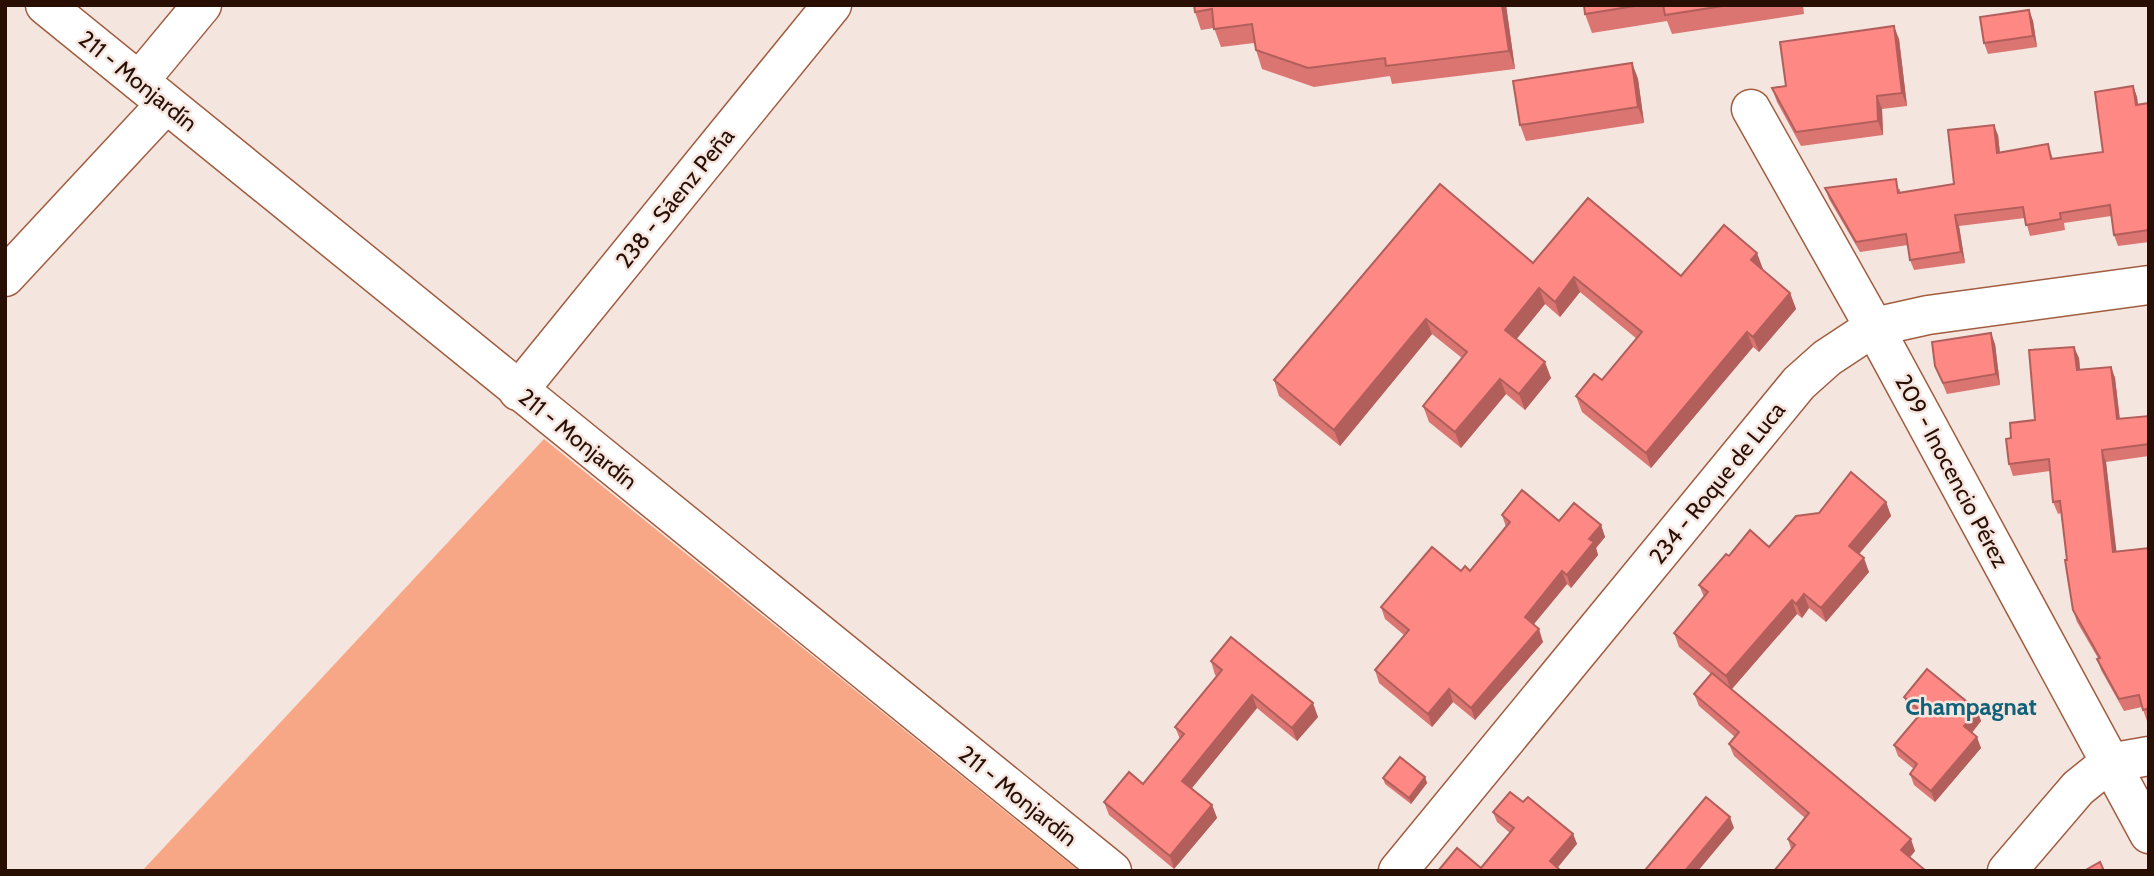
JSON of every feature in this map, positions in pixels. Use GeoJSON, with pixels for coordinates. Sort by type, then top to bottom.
{"type":"FeatureCollection","features":[{"type":"Feature","properties":{"kind":"street","name":"211 - Monjardín"},"geometry":{"type":"LineString","coordinates":[[45,5],[1112,871]]}},
{"type":"Feature","properties":{"kind":"street"},"geometry":{"type":"LineString","coordinates":[[5,277],[152,92],[202,5]]}},
{"type":"Feature","properties":{"kind":"street","name":"238 - Sáenz Peña"},"geometry":{"type":"LineString","coordinates":[[518,391],[832,5]]}},
{"type":"Feature","properties":{"kind":"street","name":"209 - Inocencio Pérez"},"geometry":{"type":"LineString","coordinates":[[1751,109],[1874,327],[2149,834]]}},
{"type":"Feature","properties":{"kind":"street","name":"234 - Roque de Luca"},"geometry":{"type":"LineString","coordinates":[[1398,871],[1799,383],[1827,358],[1874,327],[1928,315],[2149,285]]}},
{"type":"Feature","properties":{"kind":"street"},"geometry":{"type":"LineString","coordinates":[[2007,871],[2078,788],[2109,763],[2149,756]]}},
{"type":"Feature","properties":{"kind":"shaded area"},"geometry":{"type":"Polygon","coordinates":[[[544,439],[1079,871],[142,871],[544,439]]]}},
{"type":"Feature","properties":{"kind":"building"},"geometry":{"type":"Polygon","coordinates":[[[1194,5],[1502,5],[1509,51],[1386,66],[1385,58],[1308,68],[1256,50],[1252,24],[1214,29],[1212,9],[1195,12],[1194,5]]]}},
{"type":"Feature","properties":{"kind":"building"},"geometry":{"type":"Polygon","coordinates":[[[1584,5],[1641,5],[1585,14],[1584,5]]]}},
{"type":"Feature","properties":{"kind":"building"},"geometry":{"type":"Polygon","coordinates":[[[1663,5],[1729,5],[1665,15],[1663,5]]]}},
{"type":"Feature","properties":{"kind":"building"},"geometry":{"type":"Polygon","coordinates":[[[2029,10],[2033,36],[1984,43],[1980,17],[2029,10]]]}},
{"type":"Feature","properties":{"kind":"building"},"geometry":{"type":"Polygon","coordinates":[[[1894,26],[1902,93],[1877,96],[1878,121],[1796,132],[1772,88],[1786,86],[1780,42],[1894,26]]]}},
{"type":"Feature","properties":{"kind":"building"},"geometry":{"type":"Polygon","coordinates":[[[1632,63],[1638,107],[1520,125],[1513,81],[1632,63]]]}},
{"type":"Feature","properties":{"kind":"building"},"geometry":{"type":"Polygon","coordinates":[[[2133,86],[2136,105],[2149,103],[2149,230],[2114,235],[2110,205],[2060,213],[2061,219],[2026,225],[2023,207],[1955,215],[1961,252],[1910,260],[1906,234],[1856,242],[1825,188],[1896,179],[1898,193],[1954,184],[1948,130],[1994,125],[1997,153],[2048,144],[2051,159],[2103,152],[2095,92],[2133,86]]]}},
{"type":"Feature","properties":{"kind":"building"},"geometry":{"type":"Polygon","coordinates":[[[1440,184],[1533,263],[1588,198],[1681,276],[1724,225],[1757,253],[1751,260],[1790,293],[1753,337],[1747,332],[1646,453],[1576,396],[1594,374],[1602,380],[1642,332],[1574,277],[1555,302],[1539,288],[1505,330],[1545,362],[1519,394],[1500,379],[1455,432],[1423,406],[1467,352],[1426,319],[1334,430],[1274,380],[1440,184]]]}},
{"type":"Feature","properties":{"kind":"building"},"geometry":{"type":"Polygon","coordinates":[[[1991,333],[1996,374],[1943,383],[1935,366],[1932,342],[1991,333]]]}},
{"type":"Feature","properties":{"kind":"building"},"geometry":{"type":"Polygon","coordinates":[[[2074,347],[2077,370],[2111,367],[2117,419],[2149,416],[2149,444],[2102,450],[2113,552],[2149,548],[2149,708],[2143,710],[2139,695],[2119,699],[2073,610],[2060,501],[2053,502],[2049,459],[2009,464],[2006,439],[2011,438],[2010,423],[2035,420],[2029,350],[2074,347]]]}},
{"type":"Feature","properties":{"kind":"building"},"geometry":{"type":"Polygon","coordinates":[[[1851,472],[1886,502],[1849,546],[1864,558],[1821,608],[1804,594],[1796,604],[1792,600],[1726,676],[1674,633],[1708,592],[1699,585],[1726,554],[1729,556],[1750,530],[1769,547],[1796,516],[1819,513],[1851,472]]]}},
{"type":"Feature","properties":{"kind":"building"},"geometry":{"type":"Polygon","coordinates":[[[1522,490],[1559,521],[1574,503],[1601,525],[1589,539],[1594,542],[1567,575],[1562,571],[1525,617],[1539,629],[1471,708],[1449,689],[1428,714],[1375,670],[1409,630],[1381,607],[1432,547],[1461,571],[1465,566],[1470,571],[1510,522],[1502,515],[1522,490]]]}},
{"type":"Feature","properties":{"kind":"building"},"geometry":{"type":"Polygon","coordinates":[[[1231,637],[1313,703],[1292,728],[1252,695],[1182,781],[1212,805],[1170,856],[1104,802],[1129,772],[1143,784],[1184,734],[1175,727],[1222,670],[1211,661],[1231,637]]]}},
{"type":"Feature","properties":{"kind":"building"},"geometry":{"type":"Polygon","coordinates":[[[1927,669],[1977,710],[1964,726],[1977,737],[1931,791],[1910,774],[1917,764],[1894,745],[1922,712],[1904,697],[1927,669]]]}},
{"type":"Feature","properties":{"kind":"building"},"geometry":{"type":"Polygon","coordinates":[[[1712,673],[1911,839],[1901,850],[1926,871],[1774,871],[1795,845],[1788,839],[1809,813],[1729,744],[1739,732],[1694,694],[1712,673]]]}},
{"type":"Feature","properties":{"kind":"building"},"geometry":{"type":"Polygon","coordinates":[[[1400,757],[1425,777],[1409,798],[1383,778],[1400,757]]]}},
{"type":"Feature","properties":{"kind":"building"},"geometry":{"type":"Polygon","coordinates":[[[1510,792],[1523,802],[1528,797],[1573,834],[1550,861],[1561,871],[1438,871],[1457,848],[1481,868],[1514,828],[1493,812],[1510,792]]]}},
{"type":"Feature","properties":{"kind":"building"},"geometry":{"type":"Polygon","coordinates":[[[1706,797],[1730,817],[1685,871],[1648,871],[1646,869],[1706,797]]]}},
{"type":"Feature","properties":{"kind":"building"},"geometry":{"type":"Polygon","coordinates":[[[2100,862],[2104,871],[2084,871],[2100,862]]]}},
{"type":"Feature","properties":{"kind":"district","name":"Champagnat"},"geometry":{"type":"Point","coordinates":[1971,707]}}]}
